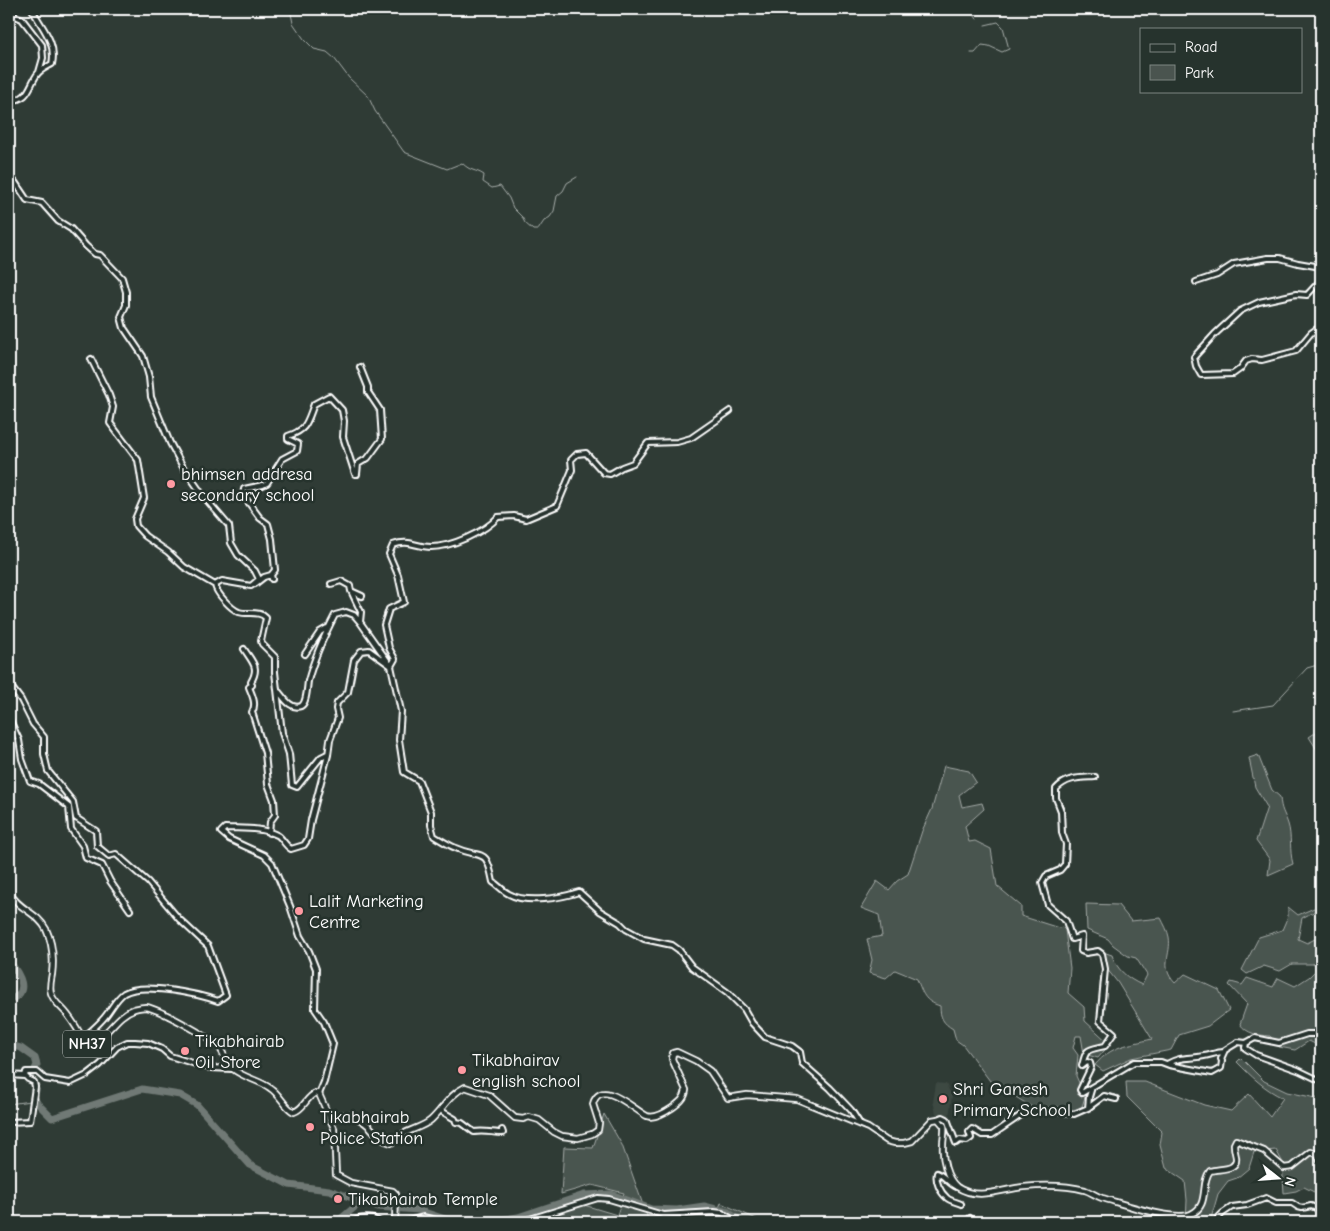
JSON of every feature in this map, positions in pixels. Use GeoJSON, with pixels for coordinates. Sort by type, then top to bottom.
{"type":"FeatureCollection","features":[{"type":"Feature","properties":{"kind":"main road"},"geometry":{"type":"LineString","coordinates":[[9,850],[9,860]]}},
{"type":"Feature","properties":{"kind":"main road","name":"NH37"},"geometry":{"type":"LineString","coordinates":[[9,892],[18,905],[34,915],[46,928],[51,941],[53,955],[50,992],[69,1016],[86,1044],[93,1043],[126,1012],[139,1007],[146,1007],[163,1014],[210,1040],[218,1046],[232,1069]]}},
{"type":"Feature","properties":{"kind":"main road"},"geometry":{"type":"LineString","coordinates":[[330,1116],[345,1114],[355,1117],[371,1128],[380,1139],[391,1144],[397,1141],[400,1136],[419,1128],[431,1120],[459,1090],[465,1087],[489,1095],[518,1119],[535,1118],[562,1136],[572,1138],[596,1133],[599,1127],[593,1104],[597,1096],[602,1094],[610,1094],[623,1100],[649,1116],[658,1115],[680,1102],[686,1090],[672,1059],[673,1053],[677,1052],[696,1061],[710,1071],[728,1098],[747,1095],[797,1099],[860,1124],[887,1141],[904,1143],[912,1141],[932,1120],[938,1119],[944,1126],[942,1145],[948,1172],[953,1183],[959,1188],[977,1194],[1052,1185],[1086,1190],[1102,1197],[1152,1212],[1184,1216],[1194,1213],[1202,1202],[1207,1176],[1210,1171],[1234,1166],[1236,1140],[1264,1151],[1284,1168],[1292,1167],[1311,1152],[1317,1154],[1321,1163]]}},
{"type":"Feature","properties":{"kind":"main road"},"geometry":{"type":"LineString","coordinates":[[232,1069],[270,1087],[294,1112],[299,1110],[311,1095],[319,1094],[330,1116],[335,1132],[336,1175],[351,1183],[389,1189],[396,1194],[395,1222]]}},
{"type":"Feature","properties":{"kind":"main road"},"geometry":{"type":"LineString","coordinates":[[370,1222],[378,1222]]}},
{"type":"Feature","properties":{"kind":"street"},"geometry":{"type":"LineString","coordinates":[[32,9],[47,33],[54,50],[52,64],[39,72]]}},
{"type":"Feature","properties":{"kind":"street"},"geometry":{"type":"LineString","coordinates":[[9,10],[15,16],[22,19],[42,45],[43,58],[39,72],[28,92],[15,100],[9,101]]}},
{"type":"Feature","properties":{"kind":"street"},"geometry":{"type":"LineString","coordinates":[[9,176],[27,200],[38,201],[44,205],[58,221],[71,229],[86,246],[95,254],[100,255],[122,278],[126,292],[126,305],[121,317],[124,328],[143,356],[152,397],[170,443],[183,468],[229,526],[231,542],[238,554],[255,571],[259,579],[251,586]]}},
{"type":"Feature","properties":{"kind":"street"},"geometry":{"type":"LineString","coordinates":[[1196,282],[1218,275],[1234,264],[1268,258],[1280,258],[1321,267]]}},
{"type":"Feature","properties":{"kind":"street"},"geometry":{"type":"LineString","coordinates":[[1321,280],[1307,295],[1296,294],[1259,302],[1240,311],[1194,357],[1196,366],[1201,375],[1233,374],[1252,359],[1262,360],[1296,351],[1311,333],[1321,326]]}},
{"type":"Feature","properties":{"kind":"street"},"geometry":{"type":"LineString","coordinates":[[91,359],[113,407],[110,423],[138,460],[144,498],[135,519],[136,526],[145,536],[168,552],[184,567],[215,585],[218,594],[238,612],[260,614],[266,618],[261,641],[275,657],[282,733],[289,754],[292,785],[297,787],[322,757],[325,754],[328,755]]}},
{"type":"Feature","properties":{"kind":"street"},"geometry":{"type":"LineString","coordinates":[[215,585],[222,581],[251,586],[260,582],[264,577],[272,577],[275,570],[272,539],[268,524],[260,518],[243,495],[244,489],[267,483],[282,459],[297,451],[298,444],[288,439],[288,436],[298,433],[305,427],[314,404],[329,396],[342,410],[344,421],[343,436],[354,474],[357,474],[358,464],[368,458],[382,439],[380,410],[368,392],[368,387],[360,367]]}},
{"type":"Feature","properties":{"kind":"street"},"geometry":{"type":"LineString","coordinates":[[391,666],[395,659],[389,648],[384,625],[389,609],[404,602],[398,576],[389,554],[393,545],[403,541],[431,547],[448,544],[482,531],[491,526],[498,518],[514,516],[526,519],[534,517],[557,506],[572,470],[571,460],[577,454],[586,453],[604,473],[610,474],[633,463],[648,443],[677,442],[691,438],[730,411]]}},
{"type":"Feature","properties":{"kind":"street"},"geometry":{"type":"LineString","coordinates":[[331,584],[341,581],[350,586],[361,612],[360,622]]}},
{"type":"Feature","properties":{"kind":"street"},"geometry":{"type":"LineString","coordinates":[[352,591],[362,596]]}},
{"type":"Feature","properties":{"kind":"street"},"geometry":{"type":"LineString","coordinates":[[278,690],[286,701],[295,706],[301,706],[304,703],[309,679],[327,628],[335,615],[346,612],[354,615],[391,666],[401,711],[399,740],[404,772],[420,782],[431,812],[431,825],[434,836],[456,849],[482,854],[490,864],[493,882],[509,894],[526,898],[559,898],[579,892],[600,911],[620,923],[626,929],[644,939],[672,945],[683,954],[692,967],[727,992],[744,1009],[752,1023],[765,1038],[792,1046],[800,1052],[802,1063],[828,1085],[860,1124]]}},
{"type":"Feature","properties":{"kind":"street"},"geometry":{"type":"LineString","coordinates":[[305,654],[320,632],[327,628]]}},
{"type":"Feature","properties":{"kind":"street"},"geometry":{"type":"LineString","coordinates":[[244,648],[256,669],[251,682],[252,686],[249,687],[254,698],[254,710],[252,712],[265,753],[268,784],[274,800],[275,815],[270,822],[269,833]]}},
{"type":"Feature","properties":{"kind":"street"},"geometry":{"type":"LineString","coordinates":[[319,1094],[324,1082],[333,1044],[324,1022],[315,1009],[316,969],[309,951],[300,936],[272,863],[264,856],[229,839],[221,832],[225,828],[262,830],[278,835],[286,846],[291,849],[304,845],[308,839],[330,740],[338,718],[337,703],[348,692],[354,660],[361,651],[369,650],[391,666]]}},
{"type":"Feature","properties":{"kind":"street"},"geometry":{"type":"LineString","coordinates":[[9,684],[21,700],[33,724],[44,737],[44,754],[48,771],[73,802],[76,818],[71,829]]}},
{"type":"Feature","properties":{"kind":"street"},"geometry":{"type":"LineString","coordinates":[[9,718],[19,740],[22,759],[30,781],[39,784],[69,807],[71,829],[83,846],[86,858],[102,865],[110,881],[130,910]]}},
{"type":"Feature","properties":{"kind":"street"},"geometry":{"type":"LineString","coordinates":[[1095,777],[1070,779],[1062,782],[1056,789],[1056,798],[1061,811],[1062,833],[1066,844],[1065,864],[1060,870],[1046,876],[1042,883],[1048,905],[1066,921],[1072,939],[1082,936],[1080,951],[1086,954],[1098,951],[1102,954],[1105,969],[1100,1021],[1114,1033],[1105,1046],[1087,1050],[1085,1053],[1082,1066],[1087,1062],[1090,1063],[1091,1067],[1080,1090],[1082,1093],[1134,1062],[1156,1062],[1212,1073],[1221,1068],[1221,1058],[1224,1052],[1238,1042],[1246,1043],[1255,1038],[1279,1043],[1306,1034],[1321,1034]]}},
{"type":"Feature","properties":{"kind":"street"},"geometry":{"type":"LineString","coordinates":[[76,818],[96,831],[97,846],[109,856],[116,854],[134,869],[179,919],[208,946],[226,995],[218,1001],[180,991],[145,989],[128,991],[122,994],[103,1020],[83,1038]]}},
{"type":"Feature","properties":{"kind":"street"},"geometry":{"type":"LineString","coordinates":[[25,1076],[26,1072],[36,1072],[45,1079],[70,1083],[100,1065],[118,1047],[127,1042],[148,1043],[162,1049],[170,1056],[192,1061],[202,1066],[232,1069]]}},
{"type":"Feature","properties":{"kind":"street"},"geometry":{"type":"LineString","coordinates":[[1246,1043],[1245,1048],[1250,1052],[1304,1072],[1321,1081]]}},
{"type":"Feature","properties":{"kind":"street"},"geometry":{"type":"LineString","coordinates":[[1167,1064],[1182,1058],[1224,1052]]}},
{"type":"Feature","properties":{"kind":"street"},"geometry":{"type":"LineString","coordinates":[[9,1075],[25,1076],[35,1084],[30,1121],[9,1122]]}},
{"type":"Feature","properties":{"kind":"street"},"geometry":{"type":"LineString","coordinates":[[1088,1108],[1088,1097],[1092,1086]]}},
{"type":"Feature","properties":{"kind":"street"},"geometry":{"type":"LineString","coordinates":[[938,1119],[943,1117],[947,1119],[956,1143],[960,1140],[967,1141],[971,1138],[969,1132],[972,1129],[982,1135],[992,1136],[1027,1111],[1045,1112],[1054,1110],[1074,1114],[1088,1108],[1104,1096],[1116,1099]]}},
{"type":"Feature","properties":{"kind":"street"},"geometry":{"type":"LineString","coordinates":[[441,1109],[456,1122],[462,1123],[474,1132],[482,1130],[494,1134],[503,1133],[502,1130]]}},
{"type":"Feature","properties":{"kind":"street"},"geometry":{"type":"LineString","coordinates":[[959,1188],[937,1173],[936,1181],[945,1197],[961,1204]]}},
{"type":"Feature","properties":{"kind":"street"},"geometry":{"type":"LineString","coordinates":[[520,1222],[598,1198],[609,1198],[663,1215],[706,1212],[722,1214],[737,1222]]}},
{"type":"Feature","properties":{"kind":"street"},"geometry":{"type":"LineString","coordinates":[[1214,1222],[1232,1207],[1247,1205],[1266,1198],[1276,1203],[1292,1203],[1302,1208],[1311,1206],[1321,1210]]}},
{"type":"Feature","properties":{"kind":"street"},"geometry":{"type":"LineString","coordinates":[[352,1222],[366,1218],[375,1219],[378,1222]]}},
{"type":"Feature","properties":{"kind":"street"},"geometry":{"type":"LineString","coordinates":[[404,1222],[423,1218],[444,1222]]}},
{"type":"Feature","properties":{"kind":"shaded area","name":"Shri Ganesh Primary School"},"geometry":{"type":"Polygon","coordinates":[[[936,1083],[946,1084],[952,1096],[949,1117],[937,1117],[933,1102],[936,1083]]]}},
{"type":"Feature","properties":{"kind":"green space"},"geometry":{"type":"Polygon","coordinates":[[[1321,729],[1321,756],[1309,737],[1321,729]]]}},
{"type":"Feature","properties":{"kind":"green space"},"geometry":{"type":"Polygon","coordinates":[[[1258,755],[1272,790],[1280,797],[1289,829],[1293,864],[1268,875],[1270,860],[1256,841],[1267,807],[1255,787],[1249,758],[1258,755]]]}},
{"type":"Feature","properties":{"kind":"green space"},"geometry":{"type":"Polygon","coordinates":[[[944,766],[969,771],[976,782],[959,795],[962,807],[982,803],[984,809],[965,826],[969,842],[975,841],[991,849],[997,886],[1021,906],[1021,916],[1059,928],[1062,927],[1065,930],[1070,968],[1068,993],[1084,1007],[1085,1021],[1110,1044],[1098,1058],[1084,1054],[1081,1036],[1076,1036],[1073,1048],[1078,1055],[1076,1076],[1080,1085],[1077,1094],[1085,1097],[1080,1113],[1035,1109],[990,1081],[963,1045],[956,1040],[953,1029],[943,1020],[940,1006],[927,999],[917,979],[895,970],[886,978],[869,973],[872,960],[867,939],[882,936],[879,915],[861,908],[877,881],[889,890],[897,881],[908,874],[922,831],[932,809],[944,766]]]}},
{"type":"Feature","properties":{"kind":"green space"},"geometry":{"type":"Polygon","coordinates":[[[1086,904],[1118,905],[1131,921],[1161,918],[1169,937],[1167,966],[1170,977],[1175,983],[1185,974],[1219,990],[1229,1010],[1208,1026],[1179,1035],[1171,1050],[1131,1058],[1103,1071],[1095,1065],[1108,1053],[1121,1047],[1152,1039],[1118,983],[1107,969],[1103,952],[1112,955],[1127,977],[1137,983],[1142,985],[1147,975],[1136,958],[1128,956],[1108,939],[1087,930],[1086,904]]]}},
{"type":"Feature","properties":{"kind":"green space"},"geometry":{"type":"Polygon","coordinates":[[[1321,905],[1321,908],[1302,918],[1298,939],[1307,943],[1321,936],[1321,958],[1313,964],[1292,964],[1280,971],[1264,966],[1247,974],[1242,970],[1259,937],[1282,930],[1288,916],[1288,907],[1298,915],[1321,905]]]}},
{"type":"Feature","properties":{"kind":"green space"},"geometry":{"type":"Polygon","coordinates":[[[1321,965],[1321,1047],[1309,1041],[1295,1050],[1279,1047],[1270,1036],[1249,1032],[1240,1024],[1247,1004],[1229,985],[1231,982],[1242,985],[1247,978],[1273,987],[1278,978],[1295,986],[1309,977],[1321,965]]]}},
{"type":"Feature","properties":{"kind":"green space"},"geometry":{"type":"Polygon","coordinates":[[[1241,1058],[1264,1081],[1287,1092],[1321,1099],[1321,1191],[1314,1192],[1304,1187],[1296,1191],[1284,1193],[1282,1161],[1276,1150],[1254,1152],[1249,1168],[1237,1178],[1228,1181],[1218,1194],[1210,1222],[1186,1222],[1187,1200],[1185,1181],[1166,1168],[1160,1145],[1162,1132],[1127,1097],[1126,1082],[1145,1082],[1204,1105],[1231,1111],[1249,1094],[1270,1117],[1283,1098],[1247,1072],[1237,1062],[1241,1058]]]}},
{"type":"Feature","properties":{"kind":"green space"},"geometry":{"type":"Polygon","coordinates":[[[604,1114],[622,1145],[649,1222],[530,1222],[584,1205],[617,1215],[624,1193],[592,1185],[561,1194],[564,1147],[593,1148],[604,1114]]]}},
{"type":"Feature","properties":{"kind":"green space"},"geometry":{"type":"Polygon","coordinates":[[[721,1203],[763,1222],[713,1222],[721,1203]]]}},
{"type":"Feature","properties":{"kind":"waterway"},"geometry":{"type":"LineString","coordinates":[[290,9],[293,23],[304,39],[314,49],[327,52],[334,58],[349,78],[368,96],[375,111],[404,152],[447,169],[462,163],[468,168],[484,175],[483,182],[492,188],[500,186],[509,198],[513,208],[533,230],[538,230],[544,221],[550,217],[554,211],[557,196],[563,191],[567,183],[577,177]]}},
{"type":"Feature","properties":{"kind":"waterway"},"geometry":{"type":"LineString","coordinates":[[973,9],[972,12],[977,19]]}},
{"type":"Feature","properties":{"kind":"waterway"},"geometry":{"type":"LineString","coordinates":[[971,53],[975,53],[982,45],[1002,52],[1009,49],[1003,27],[998,22],[985,25]]}},
{"type":"Feature","properties":{"kind":"waterway"},"geometry":{"type":"LineString","coordinates":[[1233,711],[1273,705],[1307,668],[1321,664]]}},
{"type":"Feature","properties":{"kind":"waterway"},"geometry":{"type":"LineString","coordinates":[[9,961],[19,977],[22,988],[16,997],[9,1000]]}},
{"type":"Feature","properties":{"kind":"waterway"},"geometry":{"type":"LineString","coordinates":[[9,1010],[12,1016],[12,1023],[9,1024]]}},
{"type":"Feature","properties":{"kind":"waterway"},"geometry":{"type":"LineString","coordinates":[[9,1041],[11,1045],[21,1048],[35,1058],[37,1065],[34,1071]]}},
{"type":"Feature","properties":{"kind":"waterway"},"geometry":{"type":"LineString","coordinates":[[33,1075],[33,1078],[39,1085]]}},
{"type":"Feature","properties":{"kind":"waterway"},"geometry":{"type":"LineString","coordinates":[[39,1089],[40,1105]]}},
{"type":"Feature","properties":{"kind":"waterway"},"geometry":{"type":"LineString","coordinates":[[35,1101],[52,1118],[142,1089],[180,1095],[197,1105],[250,1165],[289,1185],[329,1190],[378,1207],[418,1210],[454,1222]]}},
{"type":"Feature","properties":{"kind":"waterway"},"geometry":{"type":"LineString","coordinates":[[9,1104],[30,1101]]}},
{"type":"Feature","properties":{"kind":"waterway"},"geometry":{"type":"LineString","coordinates":[[488,1222],[518,1217],[584,1195],[611,1194],[651,1209],[677,1210],[704,1206],[728,1212],[742,1222]]}},
{"type":"Feature","properties":{"kind":"waterway"},"geometry":{"type":"LineString","coordinates":[[337,1222],[362,1201]]}},
{"type":"Feature","properties":{"kind":"place","name":"bhimsen addresa secondary school"},"geometry":{"type":"Point","coordinates":[171,484]}},
{"type":"Feature","properties":{"kind":"place","name":"Lalit Marketing Centre"},"geometry":{"type":"Point","coordinates":[299,911]}},
{"type":"Feature","properties":{"kind":"place","name":"Tikabhairab Oil Store"},"geometry":{"type":"Point","coordinates":[185,1051]}},
{"type":"Feature","properties":{"kind":"place","name":"Tikabhairav english school"},"geometry":{"type":"Point","coordinates":[462,1070]}},
{"type":"Feature","properties":{"kind":"place","name":"Shri Ganesh Primary School"},"geometry":{"type":"Point","coordinates":[943,1099]}},
{"type":"Feature","properties":{"kind":"place","name":"Tikabhairab Police Station"},"geometry":{"type":"Point","coordinates":[310,1127]}},
{"type":"Feature","properties":{"kind":"place","name":"Tikabhairab Temple"},"geometry":{"type":"Point","coordinates":[338,1199]}}]}
